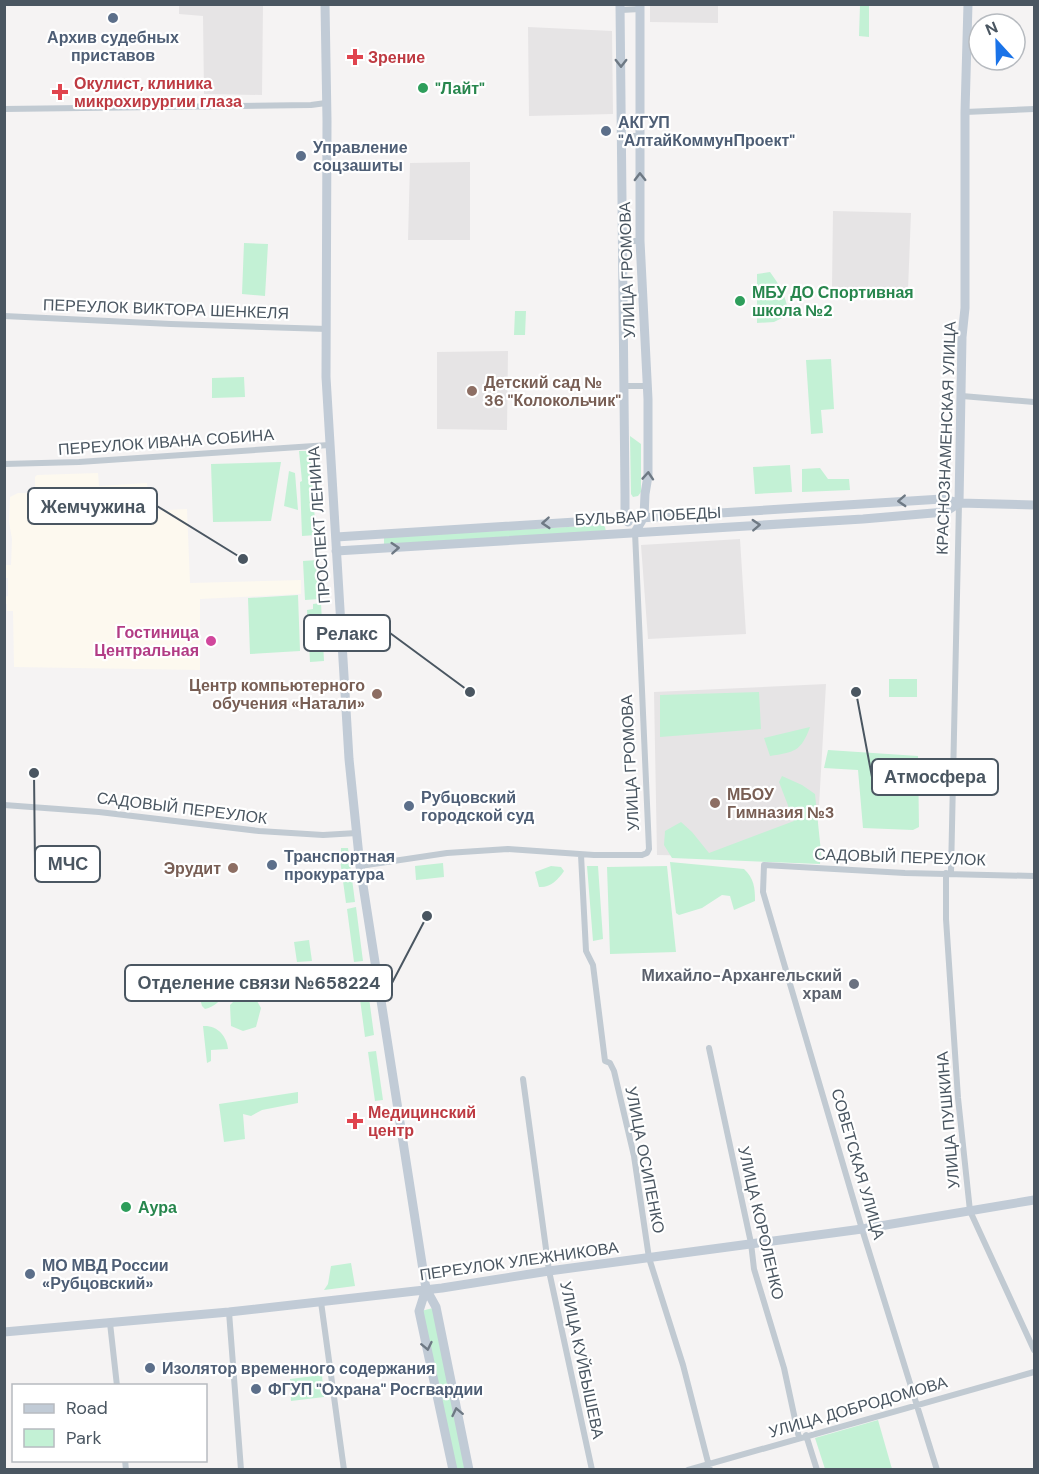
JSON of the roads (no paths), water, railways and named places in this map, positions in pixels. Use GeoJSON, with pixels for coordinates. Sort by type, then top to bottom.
{"type":"FeatureCollection","features":[{"type":"Feature","properties":{"kind":"street","name":"ПРОСПЕКТ ЛЕНИНА"},"geometry":{"type":"LineString","coordinates":[[325,4],[328,445],[336,537],[349,759],[360,866],[426,1289],[435,1305],[469,1470]]}},
{"type":"Feature","properties":{"kind":"street","name":"КРАСНОЗНАМЕНСКАЯ УЛИЦА"},"geometry":{"type":"LineString","coordinates":[[949,873],[962,337],[965,308],[965,112],[968,4]]}},
{"type":"Feature","properties":{"kind":"street"},"geometry":{"type":"LineString","coordinates":[[620,7],[640,7]]}},
{"type":"Feature","properties":{"kind":"street","name":"УЛИЦА ГРОМОВА"},"geometry":{"type":"LineString","coordinates":[[620,7],[625,518]]}},
{"type":"Feature","properties":{"kind":"street","name":"УЛИЦА ГРОМОВА"},"geometry":{"type":"LineString","coordinates":[[581,855],[642,855],[649,849],[635,532],[644,517],[648,476],[640,241],[640,7]]}},
{"type":"Feature","properties":{"kind":"street"},"geometry":{"type":"LineString","coordinates":[[4,109],[326,103]]}},
{"type":"Feature","properties":{"kind":"street"},"geometry":{"type":"LineString","coordinates":[[965,112],[1035,109]]}},
{"type":"Feature","properties":{"kind":"street"},"geometry":{"type":"LineString","coordinates":[[620,136],[639,136]]}},
{"type":"Feature","properties":{"kind":"street"},"geometry":{"type":"LineString","coordinates":[[622,241],[640,241]]}},
{"type":"Feature","properties":{"kind":"street","name":"ПЕРЕУЛОК ВИКТОРА ШЕНКЕЛЯ"},"geometry":{"type":"LineString","coordinates":[[4,316],[327,329]]}},
{"type":"Feature","properties":{"kind":"street"},"geometry":{"type":"LineString","coordinates":[[624,386],[646,386]]}},
{"type":"Feature","properties":{"kind":"street"},"geometry":{"type":"LineString","coordinates":[[962,396],[1035,402]]}},
{"type":"Feature","properties":{"kind":"street","name":"ПЕРЕУЛОК ИВАНА СОБИНА"},"geometry":{"type":"LineString","coordinates":[[4,464],[79,462],[328,445]]}},
{"type":"Feature","properties":{"kind":"street","name":"БУЛЬВАР ПОБЕДЫ"},"geometry":{"type":"LineString","coordinates":[[336,537],[946,499],[959,503],[1035,505]]}},
{"type":"Feature","properties":{"kind":"street"},"geometry":{"type":"LineString","coordinates":[[863,503],[863,519]]}},
{"type":"Feature","properties":{"kind":"street","name":"БУЛЬВАР ПОБЕДЫ"},"geometry":{"type":"LineString","coordinates":[[336,551],[863,519],[945,512],[959,503]]}},
{"type":"Feature","properties":{"kind":"street"},"geometry":{"type":"LineString","coordinates":[[801,508],[801,523]]}},
{"type":"Feature","properties":{"kind":"street"},"geometry":{"type":"LineString","coordinates":[[625,518],[635,532]]}},
{"type":"Feature","properties":{"kind":"street","name":"САДОВЫЙ ПЕРЕУЛОК"},"geometry":{"type":"LineString","coordinates":[[4,805],[99,812],[259,831],[323,835],[357,833]]}},
{"type":"Feature","properties":{"kind":"street"},"geometry":{"type":"LineString","coordinates":[[360,866],[447,854],[508,849],[581,855]]}},
{"type":"Feature","properties":{"kind":"street","name":"УЛИЦА ОСИПЕНКО"},"geometry":{"type":"LineString","coordinates":[[581,855],[586,951],[592,965],[605,1061],[614,1071],[634,1156],[650,1257],[683,1365],[709,1467]]}},
{"type":"Feature","properties":{"kind":"street","name":"САДОВЫЙ ПЕРЕУЛОК"},"geometry":{"type":"LineString","coordinates":[[764,865],[901,873],[1035,876]]}},
{"type":"Feature","properties":{"kind":"street","name":"СОВЕТСКАЯ УЛИЦА"},"geometry":{"type":"LineString","coordinates":[[764,865],[763,892],[862,1229],[937,1470]]}},
{"type":"Feature","properties":{"kind":"street","name":"УЛИЦА ПУШКИНА"},"geometry":{"type":"LineString","coordinates":[[949,873],[946,919],[958,1098],[970,1211],[1035,1350]]}},
{"type":"Feature","properties":{"kind":"street","name":"УЛИЦА КОРОЛЕНКО"},"geometry":{"type":"LineString","coordinates":[[709,1048],[751,1243],[754,1269],[784,1368],[799,1438]]}},
{"type":"Feature","properties":{"kind":"street","name":"УЛИЦА КУЙБЫШЕВА"},"geometry":{"type":"LineString","coordinates":[[523,1079],[549,1271],[592,1470]]}},
{"type":"Feature","properties":{"kind":"street","name":"ПЕРЕУЛОК УЛЕЖНИКОВА"},"geometry":{"type":"LineString","coordinates":[[4,1332],[229,1312],[426,1289],[862,1229],[1035,1200]]}},
{"type":"Feature","properties":{"kind":"street","name":"ПРОСПЕКТ ЛЕНИНА"},"geometry":{"type":"LineString","coordinates":[[426,1289],[420,1308],[453,1470]]}},
{"type":"Feature","properties":{"kind":"street"},"geometry":{"type":"LineString","coordinates":[[321,1302],[344,1470]]}},
{"type":"Feature","properties":{"kind":"street"},"geometry":{"type":"LineString","coordinates":[[420,1308],[435,1305]]}},
{"type":"Feature","properties":{"kind":"street"},"geometry":{"type":"LineString","coordinates":[[229,1312],[241,1470]]}},
{"type":"Feature","properties":{"kind":"street"},"geometry":{"type":"LineString","coordinates":[[110,1323],[117,1384]]}},
{"type":"Feature","properties":{"kind":"street","name":"УЛИЦА ДОБРОДОМОВА"},"geometry":{"type":"LineString","coordinates":[[688,1470],[709,1467],[799,1438],[1035,1372]]}},
{"type":"Feature","properties":{"kind":"street"},"geometry":{"type":"LineString","coordinates":[[806,1436],[817,1470]]}},
{"type":"Feature","properties":{"kind":"place","name":"Архив судебных приставов"},"geometry":{"type":"Point","coordinates":[113,18]}},
{"type":"Feature","properties":{"kind":"place","name":"Зрение"},"geometry":{"type":"Point","coordinates":[355,57]}},
{"type":"Feature","properties":{"kind":"place","name":"\"Лайт\""},"geometry":{"type":"Point","coordinates":[423,88]}},
{"type":"Feature","properties":{"kind":"place","name":"Окулист, клиника микрохирургии глаза"},"geometry":{"type":"Point","coordinates":[60,92]}},
{"type":"Feature","properties":{"kind":"place","name":"АКГУП \"АлтайКоммунПроект\""},"geometry":{"type":"Point","coordinates":[606,131]}},
{"type":"Feature","properties":{"kind":"place","name":"Управление соцзашиты"},"geometry":{"type":"Point","coordinates":[301,156]}},
{"type":"Feature","properties":{"kind":"place","name":"МБУ ДО Спортивная школа №2"},"geometry":{"type":"Point","coordinates":[740,301]}},
{"type":"Feature","properties":{"kind":"place","name":"Детский сад № 36 \"Колокольчик\""},"geometry":{"type":"Point","coordinates":[472,391]}},
{"type":"Feature","properties":{"kind":"place","name":"Жемчужина"},"geometry":{"type":"Point","coordinates":[243,559]}},
{"type":"Feature","properties":{"kind":"place","name":"Гостиница Центральная"},"geometry":{"type":"Point","coordinates":[211,641]}},
{"type":"Feature","properties":{"kind":"place","name":"Релакс"},"geometry":{"type":"Point","coordinates":[470,692]}},
{"type":"Feature","properties":{"kind":"place","name":"Атмосфера"},"geometry":{"type":"Point","coordinates":[856,692]}},
{"type":"Feature","properties":{"kind":"place","name":"Центр компьютерного обучения «Натали»"},"geometry":{"type":"Point","coordinates":[377,694]}},
{"type":"Feature","properties":{"kind":"place","name":"МЧС"},"geometry":{"type":"Point","coordinates":[34,773]}},
{"type":"Feature","properties":{"kind":"place","name":"МБОУ Гимназия №3"},"geometry":{"type":"Point","coordinates":[715,803]}},
{"type":"Feature","properties":{"kind":"place","name":"Рубцовский городской суд"},"geometry":{"type":"Point","coordinates":[409,806]}},
{"type":"Feature","properties":{"kind":"place","name":"Транспортная прокуратура"},"geometry":{"type":"Point","coordinates":[272,865]}},
{"type":"Feature","properties":{"kind":"place","name":"Эрудит"},"geometry":{"type":"Point","coordinates":[233,868]}},
{"type":"Feature","properties":{"kind":"place","name":"Отделение связи №658224"},"geometry":{"type":"Point","coordinates":[427,916]}},
{"type":"Feature","properties":{"kind":"place","name":"Михайло-Архангельский храм"},"geometry":{"type":"Point","coordinates":[854,984]}},
{"type":"Feature","properties":{"kind":"place","name":"Медицинский центр"},"geometry":{"type":"Point","coordinates":[355,1121]}},
{"type":"Feature","properties":{"kind":"place","name":"Аура"},"geometry":{"type":"Point","coordinates":[126,1207]}},
{"type":"Feature","properties":{"kind":"place","name":"МО МВД России «Рубцовский»"},"geometry":{"type":"Point","coordinates":[30,1274]}},
{"type":"Feature","properties":{"kind":"place","name":"Изолятор временного содержания"},"geometry":{"type":"Point","coordinates":[150,1368]}},
{"type":"Feature","properties":{"kind":"place","name":"ФГУП \"Охрана\" Росгвардии"},"geometry":{"type":"Point","coordinates":[256,1389]}}]}
